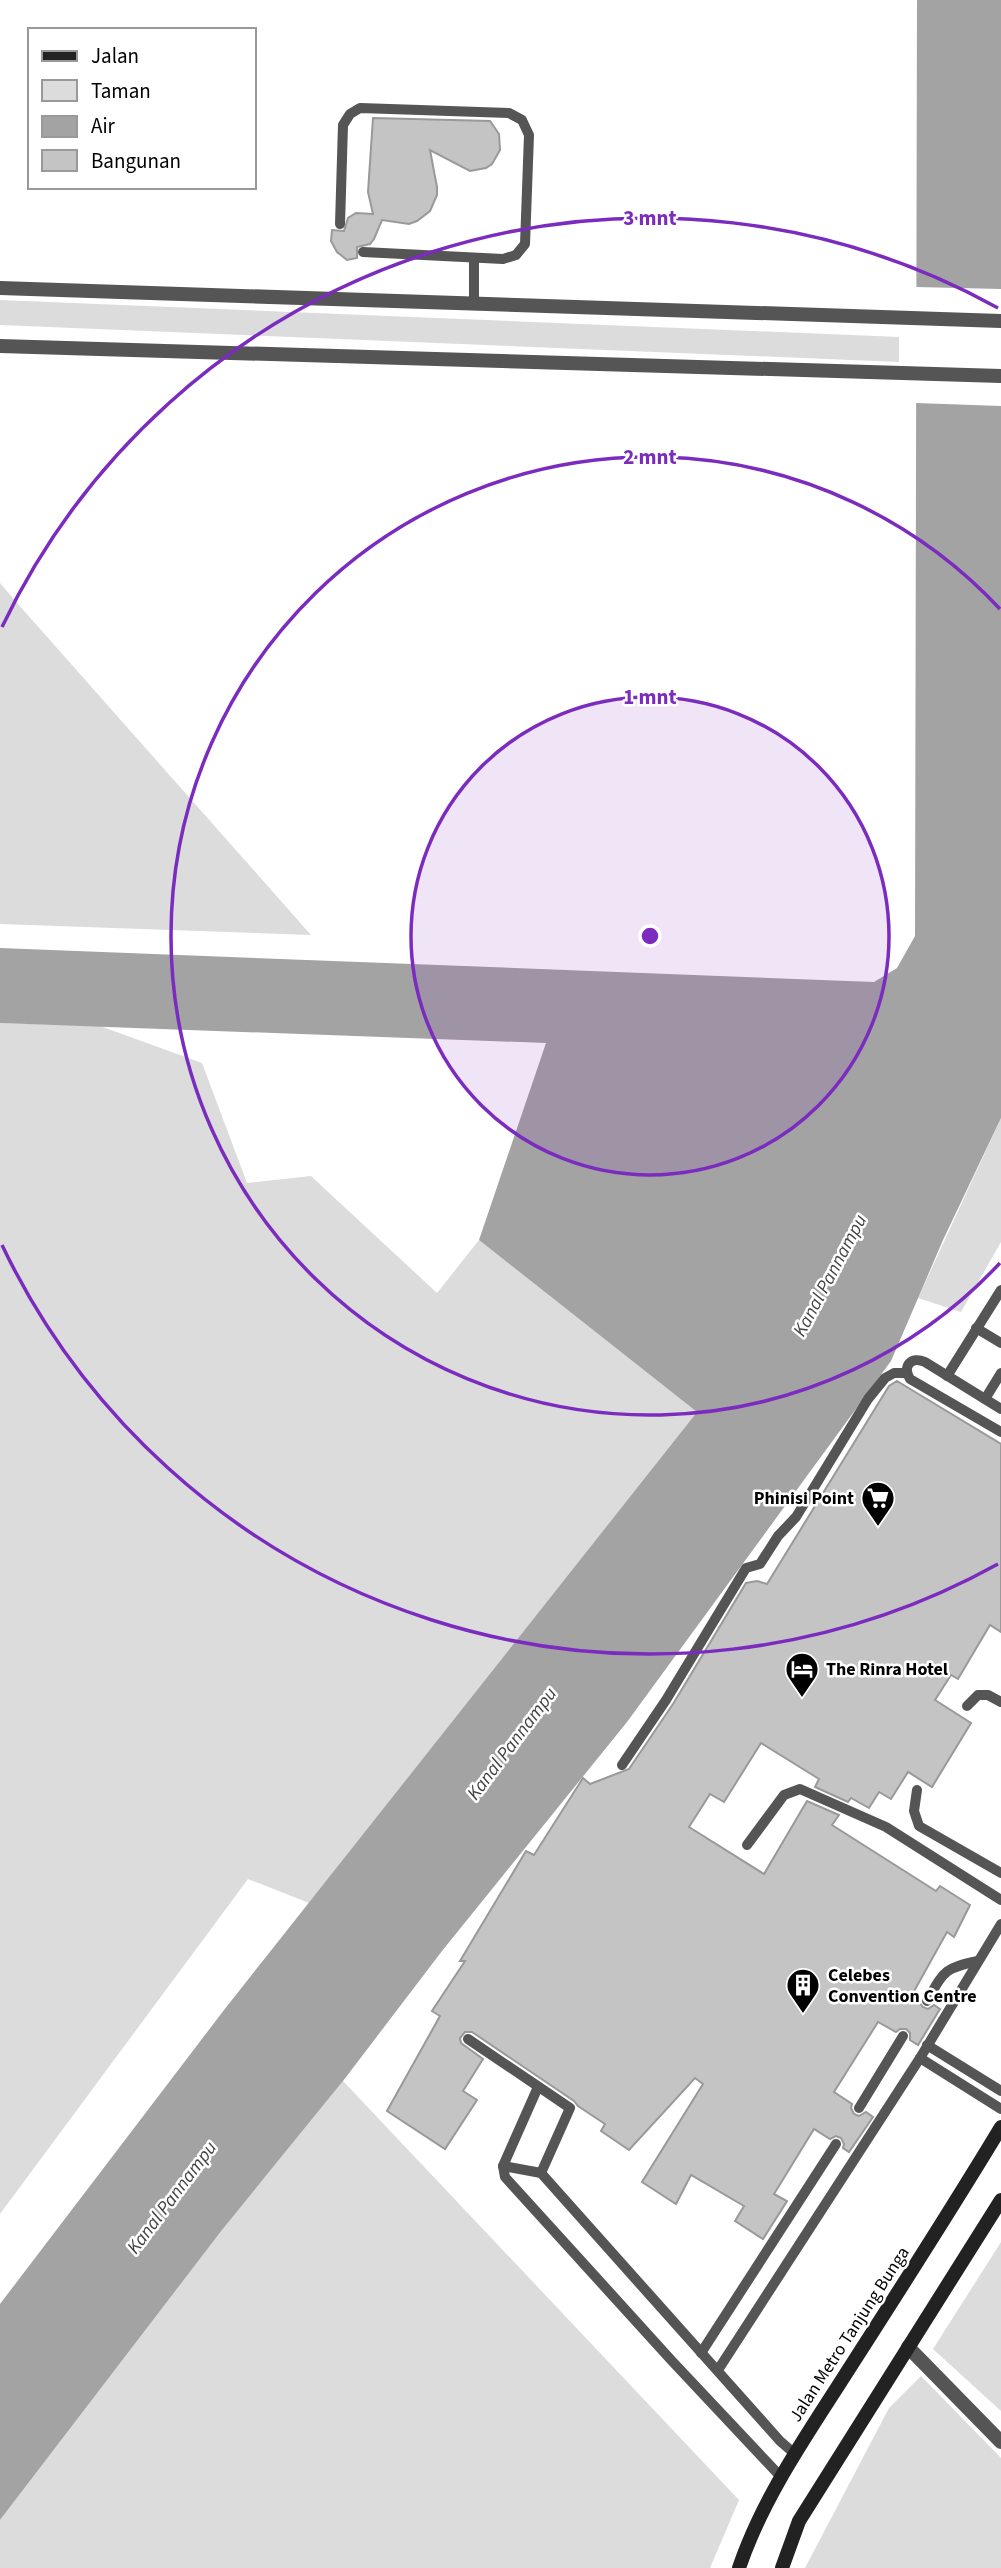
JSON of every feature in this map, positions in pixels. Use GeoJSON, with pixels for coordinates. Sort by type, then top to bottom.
{"type":"FeatureCollection","features":[{"type":"Feature","properties":{"kind":"main road","name":"Jalan Metro Tanjung Bunga"},"geometry":{"type":"LineString","coordinates":[[739,2568],[752,2529],[781,2477],[1001,2127]]}},
{"type":"Feature","properties":{"kind":"main road"},"geometry":{"type":"LineString","coordinates":[[782,2568],[799,2521],[1001,2200]]}},
{"type":"Feature","properties":{"kind":"street"},"geometry":{"type":"LineString","coordinates":[[0,288],[1001,321]]}},
{"type":"Feature","properties":{"kind":"street"},"geometry":{"type":"LineString","coordinates":[[0,346],[1001,376]]}},
{"type":"Feature","properties":{"kind":"street"},"geometry":{"type":"LineString","coordinates":[[908,2347],[1001,2442]]}},
{"type":"Feature","properties":{"kind":"lane"},"geometry":{"type":"LineString","coordinates":[[340,224],[343,125],[350,114],[360,108],[509,113],[522,120],[529,135],[525,244],[516,255],[503,259],[363,252]]}},
{"type":"Feature","properties":{"kind":"lane"},"geometry":{"type":"LineString","coordinates":[[474,258],[474,303]]}},
{"type":"Feature","properties":{"kind":"lane"},"geometry":{"type":"LineString","coordinates":[[947,1376],[1001,1290]]}},
{"type":"Feature","properties":{"kind":"lane"},"geometry":{"type":"LineString","coordinates":[[976,1328],[1001,1343]]}},
{"type":"Feature","properties":{"kind":"lane"},"geometry":{"type":"LineString","coordinates":[[1001,1409],[918,1359],[907,1366],[906,1373],[911,1379],[1001,1432]]}},
{"type":"Feature","properties":{"kind":"lane"},"geometry":{"type":"LineString","coordinates":[[622,1765],[666,1700],[746,1568],[760,1564],[778,1536],[796,1517],[868,1399],[885,1378],[894,1373],[906,1373]]}},
{"type":"Feature","properties":{"kind":"lane"},"geometry":{"type":"LineString","coordinates":[[985,1399],[1001,1373]]}},
{"type":"Feature","properties":{"kind":"lane"},"geometry":{"type":"LineString","coordinates":[[967,1706],[978,1695],[988,1695],[1001,1702]]}},
{"type":"Feature","properties":{"kind":"lane"},"geometry":{"type":"LineString","coordinates":[[747,1845],[784,1795],[800,1789],[886,1827],[1001,1899]]}},
{"type":"Feature","properties":{"kind":"lane"},"geometry":{"type":"LineString","coordinates":[[917,1790],[914,1811],[919,1826],[1001,1872]]}},
{"type":"Feature","properties":{"kind":"lane"},"geometry":{"type":"LineString","coordinates":[[718,2370],[920,2058],[1001,1924]]}},
{"type":"Feature","properties":{"kind":"lane"},"geometry":{"type":"LineString","coordinates":[[927,2001],[943,1973],[959,1965],[978,1961]]}},
{"type":"Feature","properties":{"kind":"lane"},"geometry":{"type":"LineString","coordinates":[[859,2108],[903,2036]]}},
{"type":"Feature","properties":{"kind":"lane"},"geometry":{"type":"LineString","coordinates":[[468,2039],[570,2108],[541,2173]]}},
{"type":"Feature","properties":{"kind":"lane"},"geometry":{"type":"LineString","coordinates":[[927,2045],[1001,2091]]}},
{"type":"Feature","properties":{"kind":"lane"},"geometry":{"type":"LineString","coordinates":[[920,2058],[1001,2109]]}},
{"type":"Feature","properties":{"kind":"lane"},"geometry":{"type":"LineString","coordinates":[[538,2087],[503,2166],[505,2177],[781,2477]]}},
{"type":"Feature","properties":{"kind":"lane"},"geometry":{"type":"LineString","coordinates":[[701,2353],[836,2144]]}},
{"type":"Feature","properties":{"kind":"lane"},"geometry":{"type":"LineString","coordinates":[[503,2166],[541,2173],[780,2441],[795,2454]]}},
{"type":"Feature","properties":{"kind":"green space"},"geometry":{"type":"Polygon","coordinates":[[[0,300],[899,337],[899,362],[0,325],[0,300]]]}},
{"type":"Feature","properties":{"kind":"green space"},"geometry":{"type":"Polygon","coordinates":[[[0,583],[18,604],[311,935],[0,924],[0,583]]]}},
{"type":"Feature","properties":{"kind":"green space"},"geometry":{"type":"Polygon","coordinates":[[[0,1023],[100,1026],[202,1063],[247,1183],[311,1176],[437,1293],[479,1240],[697,1412],[309,1903],[248,1879],[0,2214],[0,1023]]]}},
{"type":"Feature","properties":{"kind":"green space"},"geometry":{"type":"Polygon","coordinates":[[[1001,1118],[1001,1242],[961,1312],[918,1298],[1001,1118]]]}},
{"type":"Feature","properties":{"kind":"green space"},"geometry":{"type":"Polygon","coordinates":[[[343,2081],[739,2500],[710,2568],[0,2568],[0,2520],[222,2230],[343,2081]]]}},
{"type":"Feature","properties":{"kind":"green space"},"geometry":{"type":"Polygon","coordinates":[[[1001,2242],[1001,2411],[933,2349],[1001,2242]]]}},
{"type":"Feature","properties":{"kind":"green space"},"geometry":{"type":"Polygon","coordinates":[[[921,2376],[1001,2458],[1001,2568],[805,2568],[889,2408],[921,2376]]]}},
{"type":"Feature","properties":{"kind":"water","name":"Kanal Pannampu"},"geometry":{"type":"Polygon","coordinates":[[[917,0],[1001,0],[1001,1118],[943,1240],[891,1361],[627,1722],[222,2230],[0,2520],[0,2304],[224,2010],[697,1412],[479,1240],[546,1043],[0,1023],[0,948],[874,982],[897,968],[915,936],[917,0]]]}},
{"type":"Feature","properties":{"kind":"pier"},"geometry":{"type":"Polygon","coordinates":[[[916,287],[1001,289],[1001,406],[916,403],[916,287]]]}},
{"type":"Feature","properties":{"kind":"building"},"geometry":{"type":"Polygon","coordinates":[[[373,118],[490,121],[499,134],[500,150],[492,164],[470,171],[430,150],[437,195],[430,211],[409,224],[382,220],[370,244],[357,247],[357,258],[347,260],[337,252],[331,241],[332,230],[344,231],[348,218],[356,213],[373,214],[368,192],[373,118]]]}},
{"type":"Feature","properties":{"kind":"building"},"geometry":{"type":"Polygon","coordinates":[[[897,1381],[1001,1444],[1001,1632],[990,1625],[958,1679],[951,1675],[935,1700],[971,1723],[932,1787],[908,1772],[891,1799],[879,1792],[869,1808],[851,1798],[848,1802],[815,1787],[819,1779],[761,1743],[724,1802],[710,1794],[689,1827],[764,1874],[807,1801],[839,1815],[832,1825],[936,1891],[940,1886],[970,1905],[954,1937],[947,1932],[913,1993],[920,1997],[919,2002],[923,2007],[928,2009],[934,2005],[940,2009],[918,2045],[910,2040],[910,2033],[906,2029],[896,2032],[878,2022],[834,2092],[852,2104],[854,2114],[859,2116],[866,2112],[873,2117],[849,2152],[843,2148],[841,2138],[836,2136],[830,2139],[814,2129],[774,2194],[787,2201],[763,2239],[735,2221],[744,2206],[691,2175],[676,2204],[642,2182],[703,2084],[695,2078],[629,2150],[601,2131],[605,2124],[574,2101],[472,2032],[465,2032],[460,2038],[461,2043],[483,2059],[463,2091],[477,2100],[445,2149],[387,2111],[440,2016],[432,2011],[465,1961],[460,1961],[526,1851],[534,1855],[583,1778],[590,1784],[629,1769],[673,1704],[746,1583],[757,1581],[767,1584],[889,1386],[897,1381]]]}},
{"type":"Feature","properties":{"kind":"place","name":"Phinisi Point"},"geometry":{"type":"Point","coordinates":[878,1528]}},
{"type":"Feature","properties":{"kind":"place","name":"The Rinra Hotel"},"geometry":{"type":"Point","coordinates":[802,1699]}},
{"type":"Feature","properties":{"kind":"place","name":"Celebes Convention Centre"},"geometry":{"type":"Point","coordinates":[803,2015]}}]}
